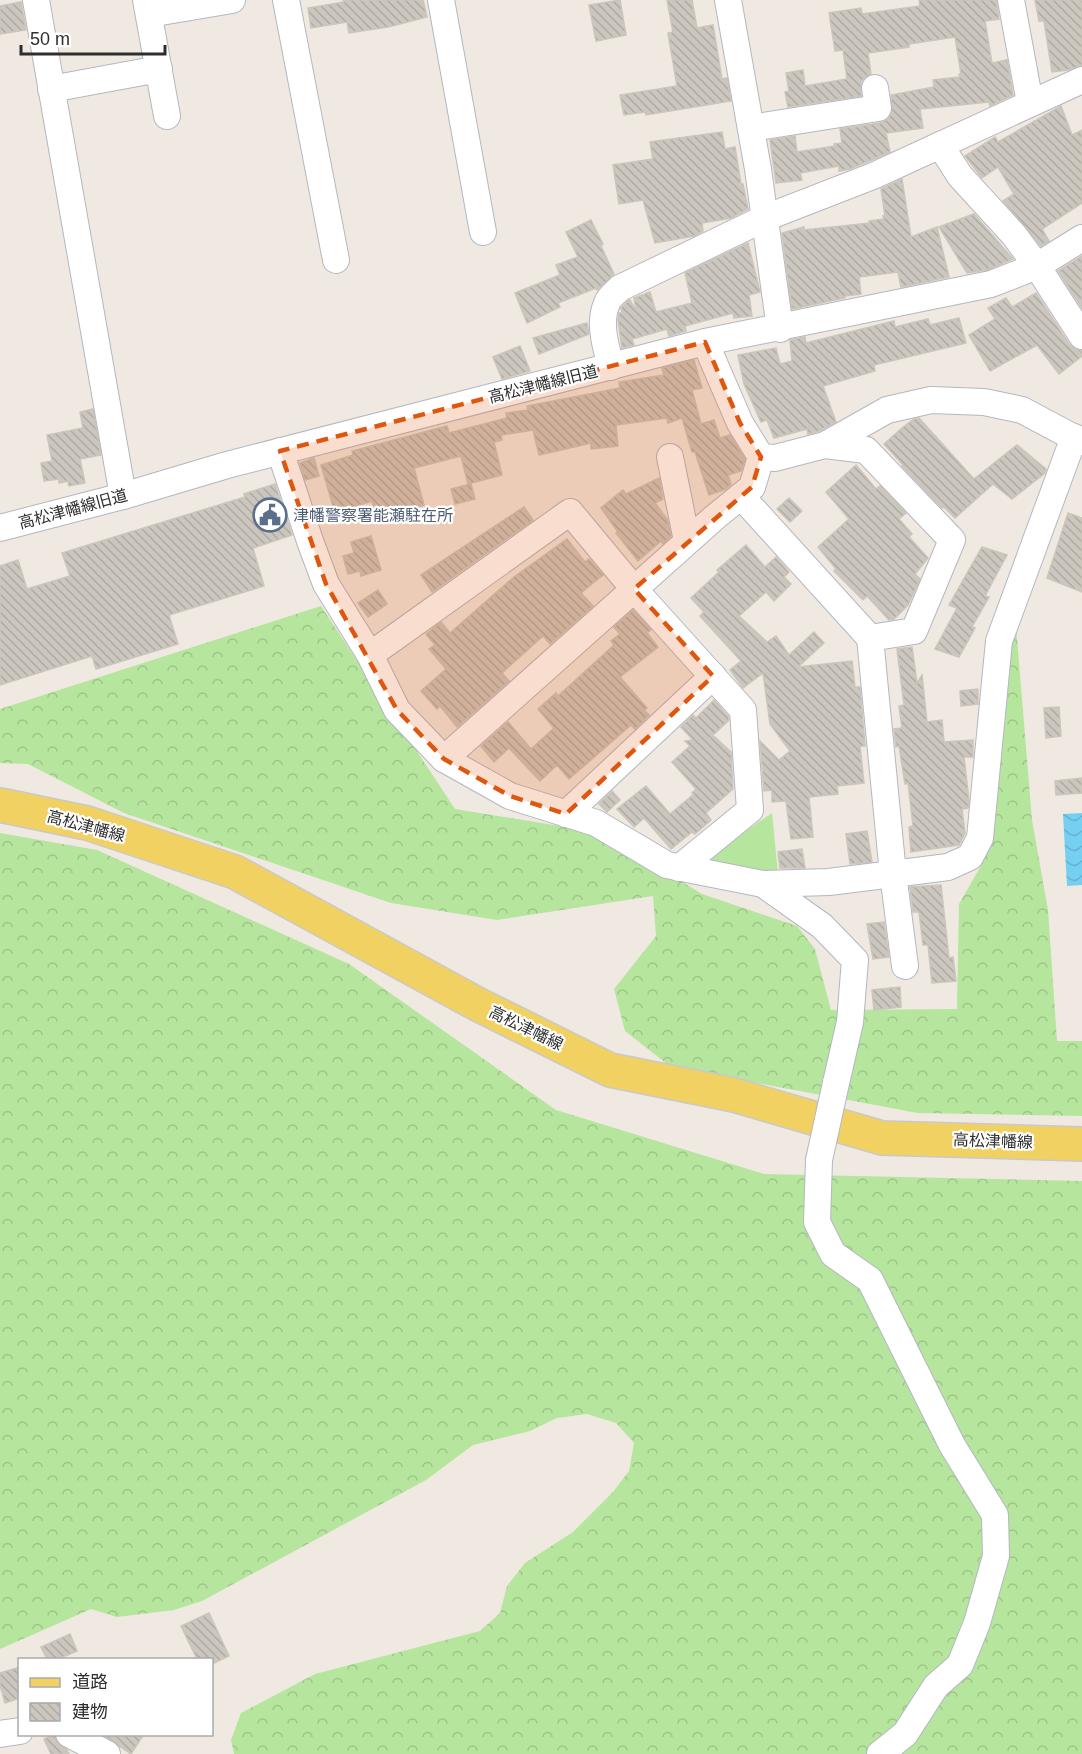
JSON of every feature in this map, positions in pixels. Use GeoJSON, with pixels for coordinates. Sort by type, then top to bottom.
{"type":"FeatureCollection","features":[{"type":"Feature","properties":{"kind":"main road","name":"高松津幡線"},"geometry":{"type":"LineString","coordinates":[[0,805],[87,823],[235,872],[479,1005],[610,1070],[734,1095],[882,1138],[1082,1144]]}},
{"type":"Feature","properties":{"kind":"street"},"geometry":{"type":"LineString","coordinates":[[36,0],[123,496]]}},
{"type":"Feature","properties":{"kind":"street"},"geometry":{"type":"LineString","coordinates":[[167,116],[148,7],[232,0]]}},
{"type":"Feature","properties":{"kind":"street"},"geometry":{"type":"LineString","coordinates":[[286,0],[336,260]]}},
{"type":"Feature","properties":{"kind":"street"},"geometry":{"type":"LineString","coordinates":[[441,0],[483,232]]}},
{"type":"Feature","properties":{"kind":"street"},"geometry":{"type":"LineString","coordinates":[[728,0],[751,128],[780,328]]}},
{"type":"Feature","properties":{"kind":"street"},"geometry":{"type":"LineString","coordinates":[[1011,0],[1030,103]]}},
{"type":"Feature","properties":{"kind":"street"},"geometry":{"type":"LineString","coordinates":[[51,89],[159,69]]}},
{"type":"Feature","properties":{"kind":"street"},"geometry":{"type":"LineString","coordinates":[[610,367],[604,338],[603,317],[607,301],[620,288],[765,218],[873,176],[1082,80]]}},
{"type":"Feature","properties":{"kind":"street"},"geometry":{"type":"LineString","coordinates":[[751,128],[878,108],[875,88]]}},
{"type":"Feature","properties":{"kind":"street"},"geometry":{"type":"LineString","coordinates":[[940,145],[960,176],[1014,235],[1082,336]]}},
{"type":"Feature","properties":{"kind":"street","name":"高松津幡線旧道"},"geometry":{"type":"LineString","coordinates":[[0,528],[123,496],[227,465],[705,342],[991,284],[1037,266],[1082,238]]}},
{"type":"Feature","properties":{"kind":"street"},"geometry":{"type":"LineString","coordinates":[[444,759],[687,541],[752,487],[761,457],[740,423],[705,342]]}},
{"type":"Feature","properties":{"kind":"street"},"geometry":{"type":"LineString","coordinates":[[280,452],[326,584],[370,655],[398,710],[444,759],[510,796],[596,823],[667,865],[764,884],[829,882],[948,867],[970,857],[980,838],[999,641],[1078,439],[1022,410],[984,402],[931,400],[887,410],[825,445],[775,458],[761,457]]}},
{"type":"Feature","properties":{"kind":"street"},"geometry":{"type":"LineString","coordinates":[[825,445],[866,450],[952,540],[914,631],[870,638]]}},
{"type":"Feature","properties":{"kind":"street"},"geometry":{"type":"LineString","coordinates":[[670,457],[687,541]]}},
{"type":"Feature","properties":{"kind":"street"},"geometry":{"type":"LineString","coordinates":[[741,496],[870,638],[905,966]]}},
{"type":"Feature","properties":{"kind":"street"},"geometry":{"type":"LineString","coordinates":[[370,655],[570,512],[634,589],[743,710],[750,810],[679,868]]}},
{"type":"Feature","properties":{"kind":"street"},"geometry":{"type":"LineString","coordinates":[[566,813],[713,676]]}},
{"type":"Feature","properties":{"kind":"street"},"geometry":{"type":"LineString","coordinates":[[764,884],[822,926],[855,960],[850,1022],[819,1160],[817,1222],[833,1254],[870,1280],[952,1445],[994,1515],[996,1556],[977,1623],[960,1665],[936,1686],[905,1734],[880,1754]]}},
{"type":"Feature","properties":{"kind":"street"},"geometry":{"type":"LineString","coordinates":[[0,1734],[18,1731]]}},
{"type":"Feature","properties":{"kind":"street"},"geometry":{"type":"LineString","coordinates":[[73,1736],[107,1754]]}},
{"type":"Feature","properties":{"kind":"highlighted area"},"geometry":{"type":"Polygon","coordinates":[[[705,342],[740,423],[761,457],[752,487],[634,589],[713,676],[566,814],[510,796],[444,759],[397,710],[326,584],[280,451],[705,342]]]}},
{"type":"Feature","properties":{"kind":"green space"},"geometry":{"type":"Polygon","coordinates":[[[321,606],[455,809],[603,833],[702,894],[797,926],[815,949],[831,1010],[957,1009],[959,904],[982,864],[1006,645],[1016,626],[1032,820],[1048,910],[1057,1041],[1082,1041],[1082,1116],[918,1113],[671,1067],[625,1031],[614,989],[656,936],[653,896],[497,920],[391,903],[124,813],[28,764],[0,763],[0,709],[321,606]]]}},
{"type":"Feature","properties":{"kind":"green space"},"geometry":{"type":"Polygon","coordinates":[[[772,813],[778,874],[712,867],[710,856],[772,813]]]}},
{"type":"Feature","properties":{"kind":"green space"},"geometry":{"type":"Polygon","coordinates":[[[0,833],[97,850],[349,964],[556,1110],[764,1174],[1082,1181],[1082,1754],[234,1754],[231,1740],[241,1713],[315,1674],[480,1631],[500,1613],[507,1586],[525,1563],[573,1532],[613,1492],[629,1471],[634,1443],[616,1423],[587,1414],[557,1418],[530,1431],[473,1445],[426,1480],[202,1601],[174,1610],[117,1617],[91,1609],[0,1649],[0,833]]]}},
{"type":"Feature","properties":{"kind":"water"},"geometry":{"type":"Polygon","coordinates":[[[1082,813],[1082,885],[1067,886],[1063,814],[1082,813]]]}},
{"type":"Feature","properties":{"kind":"building"},"geometry":{"type":"Polygon","coordinates":[[[343,0],[423,0],[427,17],[388,27],[349,33],[347,22],[311,28],[308,8],[344,2],[343,0]]]}},
{"type":"Feature","properties":{"kind":"building"},"geometry":{"type":"Polygon","coordinates":[[[620,0],[626,35],[596,41],[589,5],[620,0]]]}},
{"type":"Feature","properties":{"kind":"building"},"geometry":{"type":"Polygon","coordinates":[[[667,0],[692,0],[697,28],[713,25],[722,79],[727,78],[731,101],[646,115],[645,112],[624,115],[620,95],[677,86],[668,33],[673,32],[667,0]]]}},
{"type":"Feature","properties":{"kind":"building"},"geometry":{"type":"Polygon","coordinates":[[[919,0],[996,0],[999,19],[985,21],[992,63],[1007,60],[1013,95],[990,106],[989,102],[920,109],[923,128],[886,133],[890,152],[850,169],[839,171],[839,166],[800,173],[802,180],[776,183],[770,140],[795,136],[797,152],[835,146],[834,144],[842,143],[840,129],[880,123],[888,119],[892,113],[891,95],[934,87],[933,80],[960,77],[955,37],[909,44],[909,47],[868,53],[871,74],[861,82],[861,96],[788,107],[785,92],[789,91],[786,73],[803,70],[805,86],[847,79],[843,50],[835,51],[829,13],[861,8],[862,14],[920,6],[919,0]]]}},
{"type":"Feature","properties":{"kind":"building"},"geometry":{"type":"Polygon","coordinates":[[[1035,0],[1082,0],[1082,65],[1052,72],[1044,21],[1039,21],[1035,0]]]}},
{"type":"Feature","properties":{"kind":"building"},"geometry":{"type":"Polygon","coordinates":[[[21,2],[26,30],[0,34],[0,6],[21,2]]]}},
{"type":"Feature","properties":{"kind":"building"},"geometry":{"type":"Polygon","coordinates":[[[1061,106],[1072,135],[1082,130],[1082,203],[1042,229],[1049,241],[1041,246],[1003,201],[1014,194],[998,167],[982,178],[965,156],[995,137],[998,142],[1061,106]]]}},
{"type":"Feature","properties":{"kind":"building"},"geometry":{"type":"Polygon","coordinates":[[[722,132],[725,149],[735,147],[748,209],[731,218],[702,223],[703,231],[694,236],[655,243],[643,200],[619,204],[613,165],[653,159],[650,142],[722,132]]]}},
{"type":"Feature","properties":{"kind":"building"},"geometry":{"type":"Polygon","coordinates":[[[902,179],[911,237],[937,227],[949,277],[901,287],[898,272],[859,277],[861,294],[792,309],[782,233],[804,227],[804,230],[870,223],[869,221],[884,219],[881,189],[902,179]]]}},
{"type":"Feature","properties":{"kind":"building"},"geometry":{"type":"Polygon","coordinates":[[[974,214],[1013,259],[987,270],[967,273],[939,227],[974,214]]]}},
{"type":"Feature","properties":{"kind":"building"},"geometry":{"type":"Polygon","coordinates":[[[591,220],[614,274],[597,290],[596,288],[558,303],[560,307],[527,323],[515,293],[560,275],[556,265],[578,257],[566,232],[591,220]]]}},
{"type":"Feature","properties":{"kind":"building"},"geometry":{"type":"Polygon","coordinates":[[[748,243],[760,292],[749,295],[752,316],[734,318],[733,313],[685,326],[686,331],[669,336],[667,329],[632,339],[634,345],[622,348],[619,313],[622,313],[621,308],[629,300],[636,311],[634,298],[650,292],[656,312],[692,303],[685,273],[748,243]]]}},
{"type":"Feature","properties":{"kind":"building"},"geometry":{"type":"Polygon","coordinates":[[[1082,256],[1082,308],[1058,271],[1082,256]]]}},
{"type":"Feature","properties":{"kind":"building"},"geometry":{"type":"Polygon","coordinates":[[[1036,293],[1069,344],[1082,351],[1082,356],[1059,374],[1037,345],[990,371],[969,335],[995,319],[988,308],[1006,298],[1012,307],[1036,293]]]}},
{"type":"Feature","properties":{"kind":"building"},"geometry":{"type":"Polygon","coordinates":[[[959,318],[966,343],[874,365],[875,371],[823,386],[836,422],[819,431],[808,434],[807,429],[774,438],[767,420],[761,422],[744,384],[738,355],[776,348],[780,364],[792,361],[790,340],[805,337],[806,343],[894,321],[895,327],[928,319],[930,325],[959,318]]]}},
{"type":"Feature","properties":{"kind":"building"},"geometry":{"type":"Polygon","coordinates":[[[587,323],[589,334],[539,354],[533,338],[587,323]]]}},
{"type":"Feature","properties":{"kind":"building"},"geometry":{"type":"Polygon","coordinates":[[[520,346],[530,371],[502,379],[493,357],[520,346]]]}},
{"type":"Feature","properties":{"kind":"building"},"geometry":{"type":"Polygon","coordinates":[[[694,360],[702,388],[692,390],[701,424],[714,420],[720,438],[730,435],[745,459],[741,471],[728,475],[731,484],[726,489],[709,495],[695,452],[692,452],[682,418],[668,423],[667,418],[616,425],[618,446],[591,449],[591,443],[539,455],[533,430],[501,435],[502,440],[494,442],[502,475],[468,484],[461,456],[414,468],[424,505],[376,518],[372,501],[335,513],[321,465],[353,455],[352,451],[447,426],[449,433],[507,418],[506,413],[528,410],[527,406],[620,388],[619,382],[664,375],[662,368],[694,360]]]}},
{"type":"Feature","properties":{"kind":"building"},"geometry":{"type":"Polygon","coordinates":[[[93,409],[101,455],[80,459],[85,483],[69,486],[68,481],[59,483],[59,479],[44,481],[41,463],[52,461],[47,435],[83,428],[80,412],[93,409]]]}},
{"type":"Feature","properties":{"kind":"building"},"geometry":{"type":"Polygon","coordinates":[[[919,418],[974,479],[1017,445],[1046,469],[1045,473],[1012,499],[993,484],[955,518],[944,507],[942,508],[884,444],[914,419],[919,418]]]}},
{"type":"Feature","properties":{"kind":"building"},"geometry":{"type":"Polygon","coordinates":[[[314,458],[319,476],[305,480],[300,463],[314,458]]]}},
{"type":"Feature","properties":{"kind":"building"},"geometry":{"type":"Polygon","coordinates":[[[856,465],[876,489],[880,486],[906,513],[899,519],[912,534],[909,537],[928,558],[915,574],[920,579],[908,605],[894,619],[889,620],[867,596],[863,600],[834,571],[836,569],[818,547],[849,519],[826,492],[856,465]]]}},
{"type":"Feature","properties":{"kind":"building"},"geometry":{"type":"Polygon","coordinates":[[[659,478],[663,499],[655,503],[667,519],[671,536],[663,544],[661,541],[638,561],[616,533],[618,532],[601,508],[623,490],[626,494],[659,478]]]}},
{"type":"Feature","properties":{"kind":"building"},"geometry":{"type":"Polygon","coordinates":[[[275,484],[292,535],[253,548],[264,586],[169,615],[178,644],[96,669],[92,656],[0,685],[0,566],[18,560],[27,589],[70,576],[62,553],[245,497],[244,494],[275,484]]]}},
{"type":"Feature","properties":{"kind":"building"},"geometry":{"type":"Polygon","coordinates":[[[471,484],[475,499],[455,504],[451,489],[471,484]]]}},
{"type":"Feature","properties":{"kind":"building"},"geometry":{"type":"Polygon","coordinates":[[[789,498],[802,511],[790,522],[777,509],[789,498]]]}},
{"type":"Feature","properties":{"kind":"building"},"geometry":{"type":"Polygon","coordinates":[[[524,507],[533,520],[432,592],[421,575],[524,507]]]}},
{"type":"Feature","properties":{"kind":"building"},"geometry":{"type":"Polygon","coordinates":[[[1068,513],[1082,518],[1082,592],[1047,578],[1068,513]]]}},
{"type":"Feature","properties":{"kind":"building"},"geometry":{"type":"Polygon","coordinates":[[[371,536],[381,570],[361,576],[360,571],[348,574],[343,556],[354,553],[351,542],[371,536]]]}},
{"type":"Feature","properties":{"kind":"building"},"geometry":{"type":"Polygon","coordinates":[[[567,539],[585,562],[589,559],[603,575],[581,593],[593,606],[550,644],[543,636],[502,673],[509,681],[457,727],[440,706],[437,709],[421,691],[446,669],[429,649],[435,645],[426,634],[441,622],[450,633],[514,577],[567,539]]]}},
{"type":"Feature","properties":{"kind":"building"},"geometry":{"type":"Polygon","coordinates":[[[746,545],[765,567],[776,557],[789,572],[784,577],[791,584],[774,601],[766,592],[739,616],[767,642],[776,636],[789,655],[814,632],[824,643],[798,667],[852,661],[855,687],[860,687],[865,746],[860,746],[864,783],[837,786],[838,794],[809,797],[813,837],[791,839],[786,801],[772,802],[772,790],[764,791],[760,741],[779,760],[790,751],[770,724],[763,673],[743,688],[730,670],[741,661],[700,616],[704,612],[691,598],[719,572],[717,570],[746,545]]]}},
{"type":"Feature","properties":{"kind":"building"},"geometry":{"type":"Polygon","coordinates":[[[982,547],[1007,555],[985,596],[989,597],[959,657],[935,649],[957,608],[949,605],[982,547]]]}},
{"type":"Feature","properties":{"kind":"building"},"geometry":{"type":"Polygon","coordinates":[[[378,590],[387,604],[368,617],[358,603],[378,590]]]}},
{"type":"Feature","properties":{"kind":"building"},"geometry":{"type":"Polygon","coordinates":[[[633,610],[651,630],[647,633],[658,647],[620,677],[647,708],[644,710],[649,715],[635,729],[631,725],[569,779],[557,765],[540,781],[509,748],[494,762],[481,746],[508,722],[531,749],[554,728],[538,709],[556,693],[558,696],[614,645],[611,641],[620,634],[614,627],[633,610]]]}},
{"type":"Feature","properties":{"kind":"building"},"geometry":{"type":"Polygon","coordinates":[[[912,647],[917,683],[922,675],[927,722],[942,720],[944,742],[973,740],[973,757],[964,757],[969,801],[968,808],[962,809],[965,833],[959,845],[911,852],[909,827],[913,826],[908,783],[905,784],[894,729],[902,728],[899,706],[904,705],[897,649],[912,647]]]}},
{"type":"Feature","properties":{"kind":"building"},"geometry":{"type":"Polygon","coordinates":[[[978,689],[978,704],[961,706],[960,691],[978,689]]]}},
{"type":"Feature","properties":{"kind":"building"},"geometry":{"type":"Polygon","coordinates":[[[714,700],[729,720],[711,737],[715,737],[731,752],[733,789],[706,813],[711,820],[695,834],[692,832],[671,849],[644,818],[634,827],[617,809],[646,786],[670,814],[694,794],[692,793],[696,789],[672,762],[690,746],[685,741],[693,740],[681,727],[693,715],[696,718],[714,700]]]}},
{"type":"Feature","properties":{"kind":"building"},"geometry":{"type":"Polygon","coordinates":[[[1059,707],[1061,736],[1046,738],[1044,708],[1059,707]]]}},
{"type":"Feature","properties":{"kind":"building"},"geometry":{"type":"Polygon","coordinates":[[[1082,778],[1082,793],[1056,795],[1055,781],[1082,778]]]}},
{"type":"Feature","properties":{"kind":"building"},"geometry":{"type":"Polygon","coordinates":[[[612,791],[620,800],[607,812],[599,804],[612,791]]]}},
{"type":"Feature","properties":{"kind":"building"},"geometry":{"type":"Polygon","coordinates":[[[867,831],[872,862],[850,864],[846,834],[867,831]]]}},
{"type":"Feature","properties":{"kind":"building"},"geometry":{"type":"Polygon","coordinates":[[[802,849],[805,868],[780,868],[778,852],[802,849]]]}},
{"type":"Feature","properties":{"kind":"building"},"geometry":{"type":"Polygon","coordinates":[[[941,885],[949,958],[953,957],[956,981],[932,983],[928,945],[923,945],[919,912],[913,912],[910,887],[941,885]]]}},
{"type":"Feature","properties":{"kind":"building"},"geometry":{"type":"Polygon","coordinates":[[[884,922],[889,957],[873,959],[867,924],[884,922]]]}},
{"type":"Feature","properties":{"kind":"building"},"geometry":{"type":"Polygon","coordinates":[[[900,987],[901,1007],[874,1010],[872,990],[900,987]]]}},
{"type":"Feature","properties":{"kind":"building"},"geometry":{"type":"Polygon","coordinates":[[[209,1613],[229,1656],[213,1664],[213,1658],[197,1658],[181,1626],[209,1613]]]}},
{"type":"Feature","properties":{"kind":"building"},"geometry":{"type":"Polygon","coordinates":[[[70,1634],[77,1651],[60,1658],[46,1658],[41,1647],[70,1634]]]}},
{"type":"Feature","properties":{"kind":"building"},"geometry":{"type":"Polygon","coordinates":[[[18,1668],[18,1699],[5,1703],[0,1685],[0,1673],[18,1668]]]}},
{"type":"Feature","properties":{"kind":"building"},"geometry":{"type":"Polygon","coordinates":[[[55,1736],[57,1742],[69,1754],[51,1754],[44,1739],[55,1736]]]}},
{"type":"Feature","properties":{"kind":"building"},"geometry":{"type":"Polygon","coordinates":[[[105,1736],[143,1736],[131,1754],[105,1736]]]}},
{"type":"Feature","properties":{"kind":"place","name":"津幡警察署能瀬駐在所"},"geometry":{"type":"Point","coordinates":[270,515]}}]}
